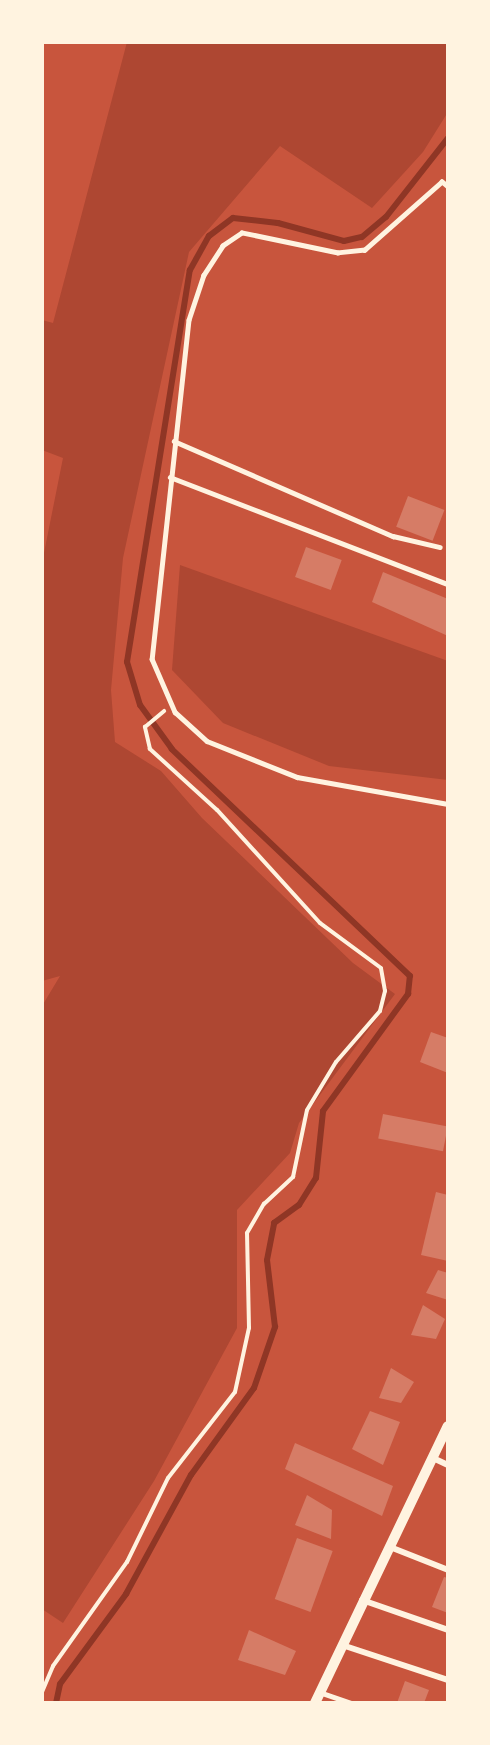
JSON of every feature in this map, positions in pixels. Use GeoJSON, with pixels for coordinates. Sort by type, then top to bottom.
{"type":"FeatureCollection","features":[{"type":"Feature","properties":{"kind":"street"},"geometry":{"type":"LineString","coordinates":[[317,1698],[362,1600],[448,1426]]}},
{"type":"Feature","properties":{"kind":"street"},"geometry":{"type":"LineString","coordinates":[[432,1457],[448,1465]]}},
{"type":"Feature","properties":{"kind":"street"},"geometry":{"type":"LineString","coordinates":[[389,1546],[448,1570]]}},
{"type":"Feature","properties":{"kind":"street"},"geometry":{"type":"LineString","coordinates":[[362,1600],[448,1630]]}},
{"type":"Feature","properties":{"kind":"street"},"geometry":{"type":"LineString","coordinates":[[341,1645],[448,1680]]}},
{"type":"Feature","properties":{"kind":"lane"},"geometry":{"type":"LineString","coordinates":[[448,187],[442,182],[365,250],[338,253],[242,233],[223,246],[204,275],[189,320],[170,477],[152,659],[175,712],[207,741],[297,777],[448,804]]}},
{"type":"Feature","properties":{"kind":"lane"},"geometry":{"type":"LineString","coordinates":[[174,441],[393,536],[440,547]]}},
{"type":"Feature","properties":{"kind":"lane"},"geometry":{"type":"LineString","coordinates":[[170,477],[448,584]]}},
{"type":"Feature","properties":{"kind":"lane"},"geometry":{"type":"LineString","coordinates":[[317,1698],[351,1703]]}},
{"type":"Feature","properties":{"kind":"path"},"geometry":{"type":"LineString","coordinates":[[42,1692],[53,1666],[127,1562],[168,1478],[235,1392],[249,1328],[246,1233],[264,1204],[292,1177],[307,1110],[336,1062],[380,1011],[385,991],[381,968],[320,923],[217,810],[150,749],[145,727],[159,717]]}},
{"type":"Feature","properties":{"kind":"shaded area"},"geometry":{"type":"Polygon","coordinates":[[[127,42],[448,42],[448,112],[423,152],[372,208],[280,146],[189,252],[123,558],[111,690],[115,742],[161,771],[202,818],[353,963],[395,994],[299,1123],[290,1153],[237,1210],[237,1328],[154,1481],[63,1623],[42,1609],[42,1006],[60,976],[42,981],[42,563],[63,458],[42,450],[42,320],[53,323],[127,42]]]}},
{"type":"Feature","properties":{"kind":"shaded area"},"geometry":{"type":"Polygon","coordinates":[[[180,565],[448,661],[448,780],[329,766],[223,723],[172,670],[180,565]]]}},
{"type":"Feature","properties":{"kind":"building"},"geometry":{"type":"Polygon","coordinates":[[[408,496],[444,510],[433,541],[396,527],[408,496]]]}},
{"type":"Feature","properties":{"kind":"building"},"geometry":{"type":"Polygon","coordinates":[[[306,547],[342,560],[331,590],[295,577],[306,547]]]}},
{"type":"Feature","properties":{"kind":"building"},"geometry":{"type":"Polygon","coordinates":[[[383,572],[448,599],[448,636],[372,602],[383,572]]]}},
{"type":"Feature","properties":{"kind":"building"},"geometry":{"type":"Polygon","coordinates":[[[431,1032],[448,1038],[448,1073],[420,1062],[431,1032]]]}},
{"type":"Feature","properties":{"kind":"building"},"geometry":{"type":"Polygon","coordinates":[[[383,1114],[448,1127],[443,1151],[378,1139],[383,1114]]]}},
{"type":"Feature","properties":{"kind":"building"},"geometry":{"type":"Polygon","coordinates":[[[436,1192],[448,1195],[448,1261],[421,1255],[436,1192]]]}},
{"type":"Feature","properties":{"kind":"building"},"geometry":{"type":"Polygon","coordinates":[[[438,1270],[448,1273],[448,1300],[426,1293],[438,1270]]]}},
{"type":"Feature","properties":{"kind":"building"},"geometry":{"type":"Polygon","coordinates":[[[423,1305],[445,1319],[436,1339],[411,1335],[423,1305]]]}},
{"type":"Feature","properties":{"kind":"building"},"geometry":{"type":"Polygon","coordinates":[[[391,1368],[414,1382],[401,1403],[379,1398],[391,1368]]]}},
{"type":"Feature","properties":{"kind":"building"},"geometry":{"type":"Polygon","coordinates":[[[370,1411],[400,1422],[383,1465],[352,1449],[370,1411]]]}},
{"type":"Feature","properties":{"kind":"building"},"geometry":{"type":"Polygon","coordinates":[[[295,1443],[393,1486],[382,1516],[285,1469],[295,1443]]]}},
{"type":"Feature","properties":{"kind":"building"},"geometry":{"type":"Polygon","coordinates":[[[307,1495],[332,1510],[331,1539],[295,1525],[307,1495]]]}},
{"type":"Feature","properties":{"kind":"building"},"geometry":{"type":"Polygon","coordinates":[[[297,1538],[333,1551],[310,1612],[275,1599],[297,1538]]]}},
{"type":"Feature","properties":{"kind":"building"},"geometry":{"type":"Polygon","coordinates":[[[444,1577],[448,1578],[448,1613],[432,1607],[444,1577]]]}},
{"type":"Feature","properties":{"kind":"building"},"geometry":{"type":"Polygon","coordinates":[[[249,1630],[296,1651],[285,1675],[238,1660],[249,1630]]]}},
{"type":"Feature","properties":{"kind":"building"},"geometry":{"type":"Polygon","coordinates":[[[405,1681],[429,1690],[424,1703],[397,1703],[405,1681]]]}},
{"type":"Feature","properties":{"kind":"waterway"},"geometry":{"type":"LineString","coordinates":[[56,1703],[60,1684],[126,1594],[191,1475],[254,1388],[275,1327],[267,1260],[274,1223],[299,1205],[316,1178],[323,1111],[408,994],[410,976],[172,749],[140,705],[127,662],[190,270],[209,236],[233,218],[278,223],[344,241],[362,237],[386,217],[448,138]]}}]}
